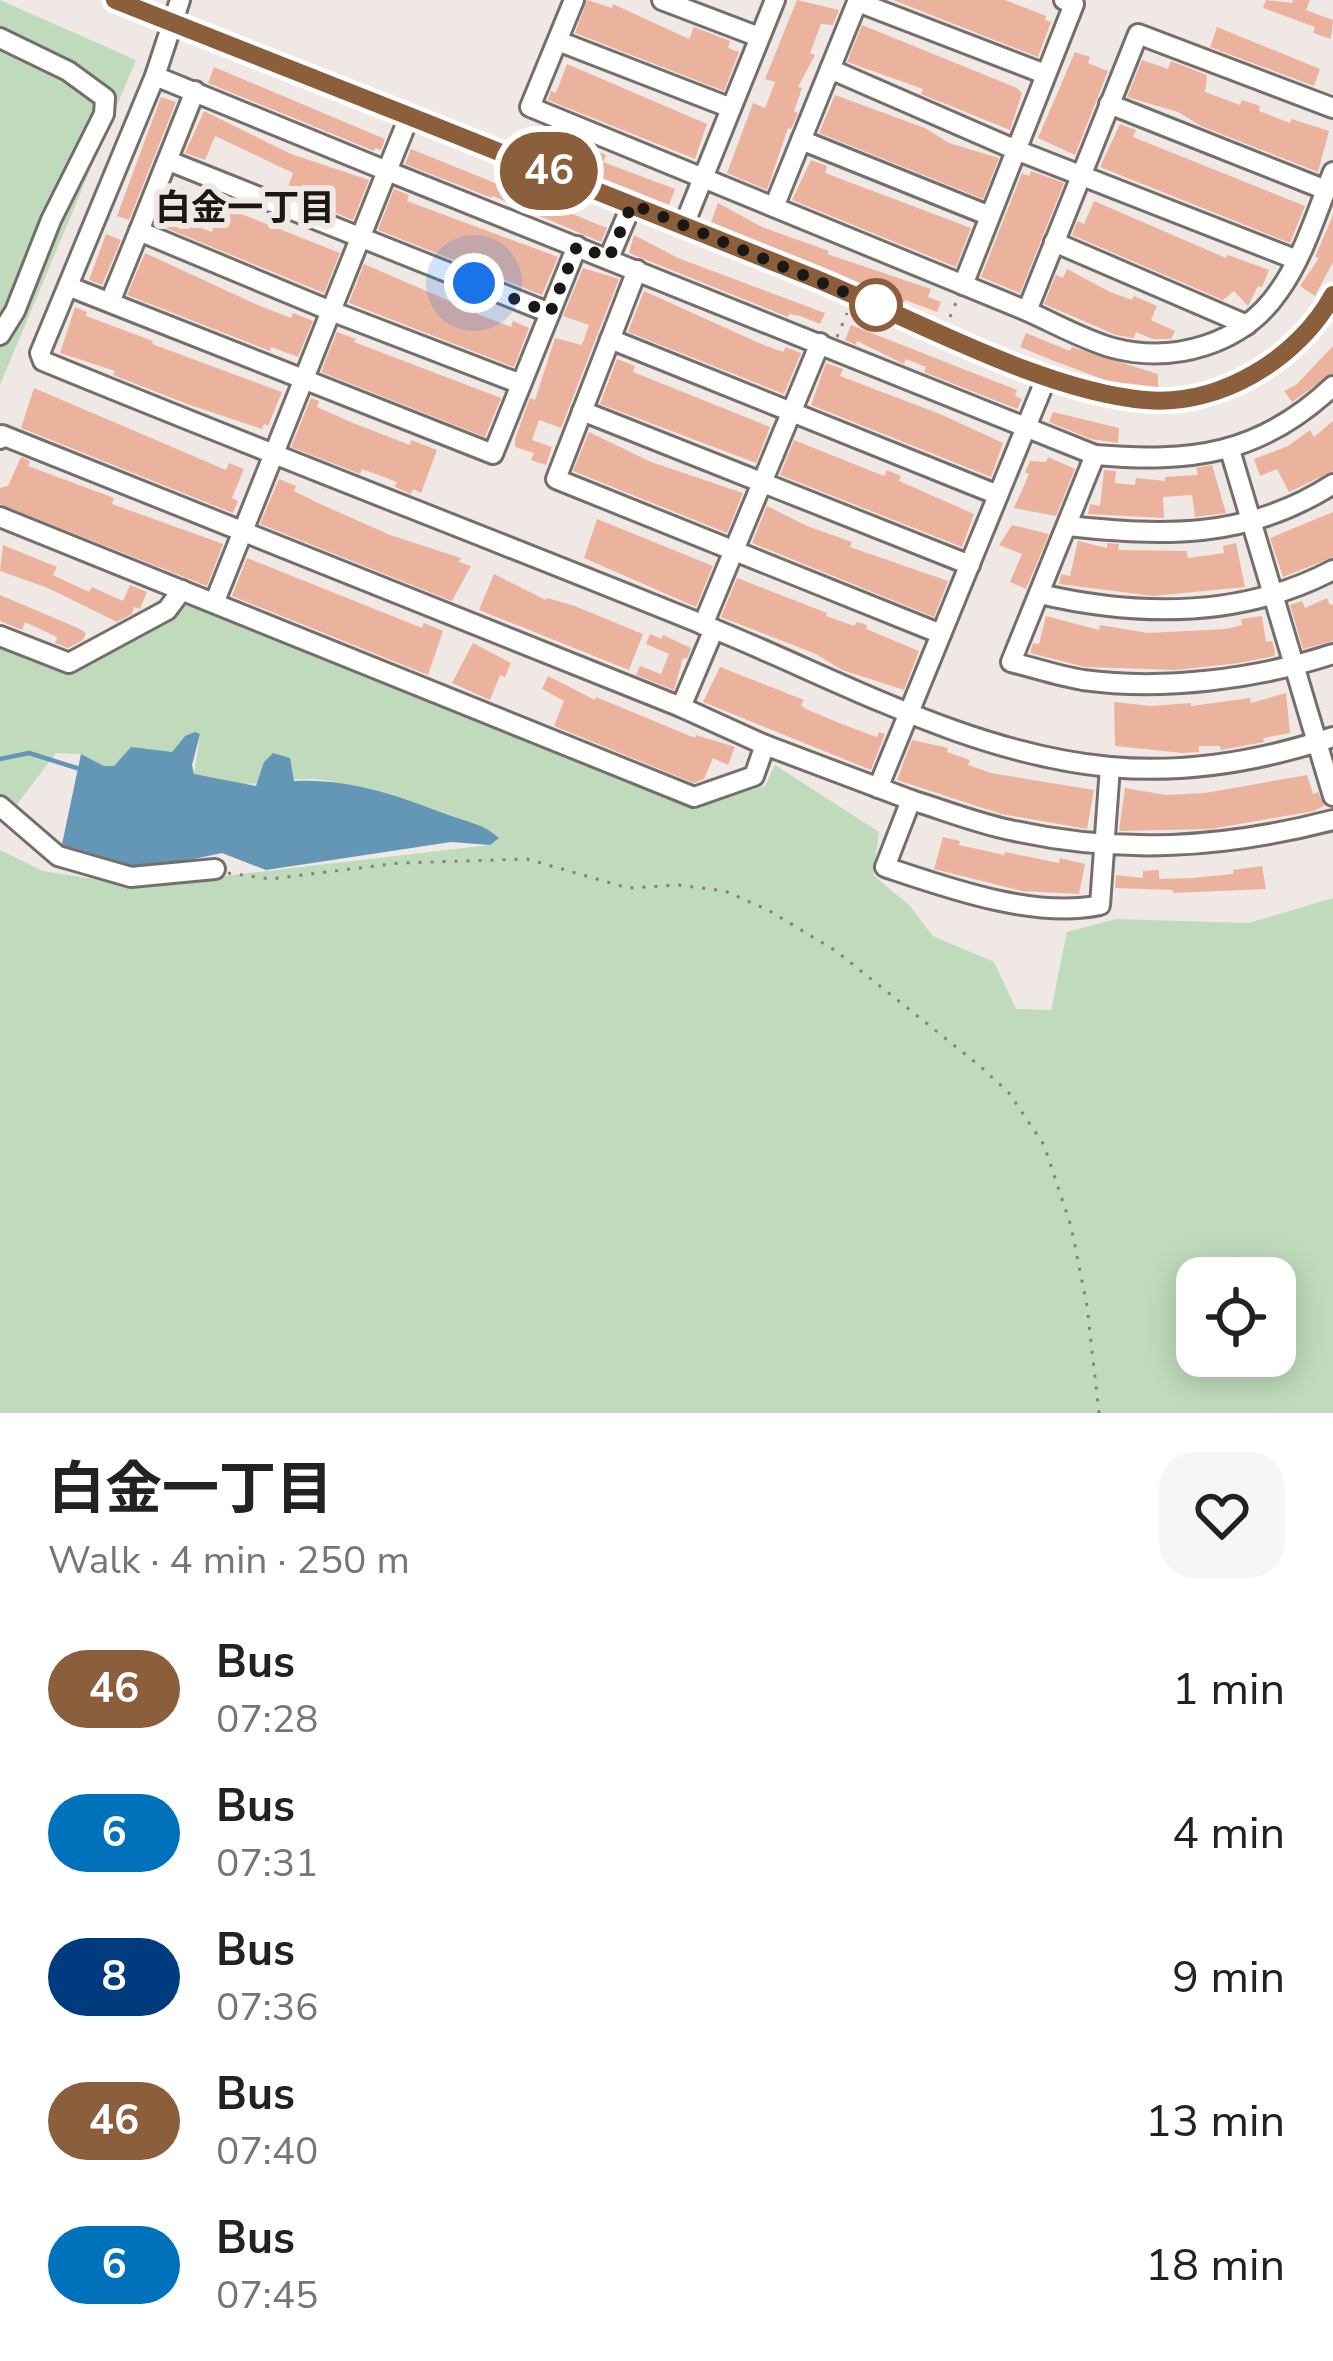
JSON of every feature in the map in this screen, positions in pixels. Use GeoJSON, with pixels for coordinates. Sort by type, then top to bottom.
{"type":"FeatureCollection","features":[{"type":"Feature","properties":{"kind":"street"},"geometry":{"type":"LineString","coordinates":[[115,0],[632,204],[1047,376],[1098,392],[1149,401],[1198,395],[1243,382],[1330,309]]}},
{"type":"Feature","properties":{"kind":"street"},"geometry":{"type":"LineString","coordinates":[[180,0],[155,76],[40,352],[43,361],[990,742],[1110,767],[1241,762],[1325,740]]}},
{"type":"Feature","properties":{"kind":"street"},"geometry":{"type":"LineString","coordinates":[[574,0],[530,107],[961,290],[1027,311],[1112,348],[1180,352],[1212,345],[1247,325],[1278,293],[1297,260],[1329,181],[1109,104]]}},
{"type":"Feature","properties":{"kind":"street"},"geometry":{"type":"LineString","coordinates":[[662,0],[759,38]]}},
{"type":"Feature","properties":{"kind":"street"},"geometry":{"type":"LineString","coordinates":[[684,225],[775,0]]}},
{"type":"Feature","properties":{"kind":"street"},"geometry":{"type":"LineString","coordinates":[[961,290],[1074,4],[1064,0]]}},
{"type":"Feature","properties":{"kind":"street"},"geometry":{"type":"LineString","coordinates":[[774,207],[858,1],[1045,74]]}},
{"type":"Feature","properties":{"kind":"street"},"geometry":{"type":"LineString","coordinates":[[1027,311],[1138,34],[1333,107]]}},
{"type":"Feature","properties":{"kind":"street"},"geometry":{"type":"LineString","coordinates":[[0,38],[68,71],[105,98],[104,114],[50,220],[26,286],[0,335]]}},
{"type":"Feature","properties":{"kind":"street"},"geometry":{"type":"LineString","coordinates":[[558,41],[731,108]]}},
{"type":"Feature","properties":{"kind":"street"},"geometry":{"type":"LineString","coordinates":[[830,69],[1016,150],[1297,260]]}},
{"type":"Feature","properties":{"kind":"street"},"geometry":{"type":"LineString","coordinates":[[155,76],[637,270],[828,339],[1025,429],[1095,454],[1165,459],[1230,450],[1316,402],[1333,386]]}},
{"type":"Feature","properties":{"kind":"street"},"geometry":{"type":"LineString","coordinates":[[110,302],[195,91]]}},
{"type":"Feature","properties":{"kind":"street"},"geometry":{"type":"LineString","coordinates":[[215,602],[409,117]]}},
{"type":"Feature","properties":{"kind":"street"},"geometry":{"type":"LineString","coordinates":[[801,140],[990,216]]}},
{"type":"Feature","properties":{"kind":"street"},"geometry":{"type":"LineString","coordinates":[[169,161],[550,313]]}},
{"type":"Feature","properties":{"kind":"street"},"geometry":{"type":"LineString","coordinates":[[609,258],[632,204]]}},
{"type":"Feature","properties":{"kind":"street"},"geometry":{"type":"LineString","coordinates":[[140,231],[521,384]]}},
{"type":"Feature","properties":{"kind":"street"},"geometry":{"type":"LineString","coordinates":[[1054,242],[1247,325]]}},
{"type":"Feature","properties":{"kind":"street"},"geometry":{"type":"LineString","coordinates":[[70,287],[493,454],[577,246]]}},
{"type":"Feature","properties":{"kind":"street"},"geometry":{"type":"LineString","coordinates":[[637,270],[556,478],[941,634]]}},
{"type":"Feature","properties":{"kind":"street"},"geometry":{"type":"LineString","coordinates":[[610,339],[998,495]]}},
{"type":"Feature","properties":{"kind":"street"},"geometry":{"type":"LineString","coordinates":[[681,707],[761,482],[790,411],[828,339]]}},
{"type":"Feature","properties":{"kind":"street"},"geometry":{"type":"LineString","coordinates":[[878,788],[1047,376]]}},
{"type":"Feature","properties":{"kind":"street"},"geometry":{"type":"LineString","coordinates":[[582,411],[970,565]]}},
{"type":"Feature","properties":{"kind":"street"},"geometry":{"type":"LineString","coordinates":[[0,439],[2,435],[242,529],[765,745],[911,800],[1009,830],[1103,845],[1210,845],[1333,820]]}},
{"type":"Feature","properties":{"kind":"street"},"geometry":{"type":"LineString","coordinates":[[1230,450],[1294,667],[1325,740],[1333,796]]}},
{"type":"Feature","properties":{"kind":"street"},"geometry":{"type":"LineString","coordinates":[[1095,454],[1011,662],[1084,680],[1142,682],[1294,667],[1333,654]]}},
{"type":"Feature","properties":{"kind":"street"},"geometry":{"type":"LineString","coordinates":[[1067,526],[1165,535],[1270,515],[1333,484]]}},
{"type":"Feature","properties":{"kind":"street"},"geometry":{"type":"LineString","coordinates":[[0,517],[694,797],[754,776],[765,745]]}},
{"type":"Feature","properties":{"kind":"street"},"geometry":{"type":"LineString","coordinates":[[1040,595],[1096,608],[1188,610],[1273,597],[1333,570]]}},
{"type":"Feature","properties":{"kind":"street"},"geometry":{"type":"LineString","coordinates":[[0,636],[69,663],[167,610],[182,590]]}},
{"type":"Feature","properties":{"kind":"street"},"geometry":{"type":"LineString","coordinates":[[911,800],[885,867],[946,888],[1067,913],[1100,905],[1110,767]]}},
{"type":"Feature","properties":{"kind":"street"},"geometry":{"type":"LineString","coordinates":[[0,806],[58,856],[131,877],[215,869]]}},
{"type":"Feature","properties":{"kind":"path"},"geometry":{"type":"LineString","coordinates":[[950,316],[961,290]]}},
{"type":"Feature","properties":{"kind":"path"},"geometry":{"type":"LineString","coordinates":[[828,339],[848,311]]}},
{"type":"Feature","properties":{"kind":"path"},"geometry":{"type":"LineString","coordinates":[[215,869],[271,879],[399,862],[527,859],[628,888],[678,885],[725,891],[769,910],[836,951],[980,1066],[1009,1094],[1044,1145],[1075,1246],[1099,1413]]}},
{"type":"Feature","properties":{"kind":"green space"},"geometry":{"type":"Polygon","coordinates":[[[0,0],[136,60],[0,385],[0,0]]]}},
{"type":"Feature","properties":{"kind":"green space"},"geometry":{"type":"Polygon","coordinates":[[[189,603],[698,805],[765,786],[775,765],[879,832],[873,875],[910,906],[933,936],[994,962],[1016,1009],[1051,1010],[1067,932],[1116,919],[1249,923],[1333,898],[1333,1413],[0,1413],[0,850],[43,871],[137,886],[490,845],[477,824],[342,783],[308,779],[243,784],[194,774],[200,735],[185,736],[172,752],[115,766],[104,766],[81,754],[56,753],[15,807],[0,797],[0,646],[70,673],[189,603]]]}},
{"type":"Feature","properties":{"kind":"water"},"geometry":{"type":"Polygon","coordinates":[[[195,732],[200,734],[194,774],[256,786],[264,762],[273,753],[290,758],[294,781],[334,782],[390,794],[474,823],[499,838],[490,845],[451,842],[266,870],[222,853],[132,872],[61,849],[81,754],[114,766],[131,747],[172,752],[195,732]]]}},
{"type":"Feature","properties":{"kind":"building"},"geometry":{"type":"Polygon","coordinates":[[[587,0],[612,8],[613,4],[689,39],[694,27],[730,41],[728,48],[739,52],[724,91],[575,33],[587,0]]]}},
{"type":"Feature","properties":{"kind":"building"},"geometry":{"type":"Polygon","coordinates":[[[797,0],[839,10],[833,25],[821,24],[810,53],[815,55],[798,87],[802,88],[794,111],[798,113],[788,128],[767,190],[727,173],[753,103],[765,108],[775,82],[765,79],[797,0]]]}},
{"type":"Feature","properties":{"kind":"building"},"geometry":{"type":"Polygon","coordinates":[[[893,0],[1005,0],[1051,22],[1038,57],[893,0]]]}},
{"type":"Feature","properties":{"kind":"building"},"geometry":{"type":"Polygon","coordinates":[[[1266,0],[1310,0],[1306,10],[1333,20],[1331,39],[1313,33],[1315,27],[1263,8],[1266,0]]]}},
{"type":"Feature","properties":{"kind":"building"},"geometry":{"type":"Polygon","coordinates":[[[862,25],[1017,88],[1022,93],[1010,130],[921,94],[923,89],[847,62],[862,25]]]}},
{"type":"Feature","properties":{"kind":"building"},"geometry":{"type":"Polygon","coordinates":[[[1217,27],[1320,69],[1314,86],[1210,47],[1217,27]]]}},
{"type":"Feature","properties":{"kind":"building"},"geometry":{"type":"Polygon","coordinates":[[[1075,52],[1108,71],[1075,155],[1038,138],[1075,52]]]}},
{"type":"Feature","properties":{"kind":"building"},"geometry":{"type":"Polygon","coordinates":[[[1142,60],[1168,69],[1171,61],[1207,75],[1205,92],[1240,105],[1242,100],[1260,106],[1259,111],[1290,123],[1292,119],[1329,131],[1318,172],[1201,126],[1178,112],[1127,97],[1142,60]]]}},
{"type":"Feature","properties":{"kind":"building"},"geometry":{"type":"Polygon","coordinates":[[[567,64],[707,124],[695,159],[548,100],[551,91],[556,93],[567,64]]]}},
{"type":"Feature","properties":{"kind":"building"},"geometry":{"type":"Polygon","coordinates":[[[214,67],[385,139],[381,150],[208,83],[214,67]]]}},
{"type":"Feature","properties":{"kind":"building"},"geometry":{"type":"Polygon","coordinates":[[[835,95],[925,128],[949,143],[999,158],[983,199],[819,133],[835,95]]]}},
{"type":"Feature","properties":{"kind":"building"},"geometry":{"type":"Polygon","coordinates":[[[161,97],[176,102],[129,220],[117,216],[161,97]]]}},
{"type":"Feature","properties":{"kind":"building"},"geometry":{"type":"Polygon","coordinates":[[[204,111],[291,154],[369,180],[353,220],[286,193],[293,173],[215,136],[205,160],[185,153],[204,111]]]}},
{"type":"Feature","properties":{"kind":"building"},"geometry":{"type":"Polygon","coordinates":[[[1120,124],[1136,130],[1133,137],[1305,206],[1290,243],[1100,167],[1120,124]]]}},
{"type":"Feature","properties":{"kind":"building"},"geometry":{"type":"Polygon","coordinates":[[[555,145],[581,154],[584,146],[606,155],[603,162],[675,189],[669,205],[550,157],[555,145]]]}},
{"type":"Feature","properties":{"kind":"building"},"geometry":{"type":"Polygon","coordinates":[[[411,149],[607,228],[601,242],[405,164],[411,149]]]}},
{"type":"Feature","properties":{"kind":"building"},"geometry":{"type":"Polygon","coordinates":[[[811,160],[827,166],[825,173],[971,228],[956,267],[792,200],[811,160]]]}},
{"type":"Feature","properties":{"kind":"building"},"geometry":{"type":"Polygon","coordinates":[[[1031,171],[1064,183],[1020,293],[981,277],[1022,173],[1029,176],[1031,171]]]}},
{"type":"Feature","properties":{"kind":"building"},"geometry":{"type":"Polygon","coordinates":[[[172,184],[191,191],[179,220],[212,232],[221,206],[340,253],[324,293],[156,224],[172,184]]]}},
{"type":"Feature","properties":{"kind":"building"},"geometry":{"type":"Polygon","coordinates":[[[394,189],[409,195],[407,201],[558,257],[542,295],[378,230],[394,189]]]}},
{"type":"Feature","properties":{"kind":"building"},"geometry":{"type":"Polygon","coordinates":[[[1094,201],[1226,258],[1269,270],[1262,287],[1258,286],[1248,306],[1234,291],[1223,300],[1072,235],[1077,221],[1084,224],[1094,201]]]}},
{"type":"Feature","properties":{"kind":"building"},"geometry":{"type":"Polygon","coordinates":[[[718,203],[762,227],[829,251],[827,254],[931,289],[928,297],[941,302],[937,312],[904,303],[711,222],[718,203]]]}},
{"type":"Feature","properties":{"kind":"building"},"geometry":{"type":"Polygon","coordinates":[[[1333,215],[1333,262],[1315,296],[1300,286],[1319,258],[1315,257],[1333,215]]]}},
{"type":"Feature","properties":{"kind":"building"},"geometry":{"type":"Polygon","coordinates":[[[106,234],[121,240],[102,285],[89,280],[106,234]]]}},
{"type":"Feature","properties":{"kind":"building"},"geometry":{"type":"Polygon","coordinates":[[[634,235],[678,258],[825,313],[820,324],[788,317],[629,253],[634,235]]]}},
{"type":"Feature","properties":{"kind":"building"},"geometry":{"type":"Polygon","coordinates":[[[145,253],[260,306],[313,321],[298,357],[271,347],[270,351],[127,295],[145,253]]]}},
{"type":"Feature","properties":{"kind":"building"},"geometry":{"type":"Polygon","coordinates":[[[364,264],[461,306],[463,302],[480,308],[477,314],[511,327],[513,321],[529,328],[514,367],[349,303],[364,264]]]}},
{"type":"Feature","properties":{"kind":"building"},"geometry":{"type":"Polygon","coordinates":[[[583,268],[619,279],[561,428],[539,420],[532,440],[552,447],[546,465],[531,460],[534,453],[515,447],[515,439],[530,398],[535,400],[555,338],[582,345],[589,325],[563,316],[583,268]]]}},
{"type":"Feature","properties":{"kind":"building"},"geometry":{"type":"Polygon","coordinates":[[[1067,269],[1110,292],[1157,306],[1151,320],[1175,331],[1171,339],[1152,339],[1136,332],[1134,338],[1116,335],[1044,304],[1056,275],[1063,278],[1067,269]]]}},
{"type":"Feature","properties":{"kind":"building"},"geometry":{"type":"Polygon","coordinates":[[[644,291],[759,343],[801,353],[784,394],[628,332],[644,291]]]}},
{"type":"Feature","properties":{"kind":"building"},"geometry":{"type":"Polygon","coordinates":[[[75,307],[152,344],[282,392],[268,426],[262,429],[187,404],[113,375],[115,371],[60,353],[75,307]]]}},
{"type":"Feature","properties":{"kind":"building"},"geometry":{"type":"Polygon","coordinates":[[[851,325],[1017,390],[1015,396],[1022,399],[1017,409],[924,372],[926,367],[906,359],[904,364],[857,341],[856,345],[845,340],[851,325]]]}},
{"type":"Feature","properties":{"kind":"building"},"geometry":{"type":"Polygon","coordinates":[[[337,332],[501,398],[485,437],[321,372],[337,332]]]}},
{"type":"Feature","properties":{"kind":"building"},"geometry":{"type":"Polygon","coordinates":[[[1026,333],[1070,351],[1072,347],[1158,374],[1158,387],[1108,381],[1054,361],[1020,347],[1026,333]]]}},
{"type":"Feature","properties":{"kind":"building"},"geometry":{"type":"Polygon","coordinates":[[[1333,346],[1333,373],[1292,402],[1284,391],[1296,385],[1333,346]]]}},
{"type":"Feature","properties":{"kind":"building"},"geometry":{"type":"Polygon","coordinates":[[[617,359],[635,366],[633,372],[770,427],[756,463],[600,404],[617,359]]]}},
{"type":"Feature","properties":{"kind":"building"},"geometry":{"type":"Polygon","coordinates":[[[826,363],[843,369],[840,376],[1003,443],[991,477],[811,405],[826,363]]]}},
{"type":"Feature","properties":{"kind":"building"},"geometry":{"type":"Polygon","coordinates":[[[34,388],[226,470],[229,463],[244,469],[232,498],[238,501],[233,513],[21,428],[34,388]]]}},
{"type":"Feature","properties":{"kind":"building"},"geometry":{"type":"Polygon","coordinates":[[[311,398],[319,401],[317,407],[353,423],[437,450],[421,493],[413,489],[411,494],[395,487],[397,482],[362,469],[360,474],[291,447],[311,398]]]}},
{"type":"Feature","properties":{"kind":"building"},"geometry":{"type":"Polygon","coordinates":[[[1053,412],[1119,428],[1118,443],[1091,439],[1049,422],[1053,412]]]}},
{"type":"Feature","properties":{"kind":"building"},"geometry":{"type":"Polygon","coordinates":[[[1333,421],[1333,471],[1289,492],[1277,469],[1260,476],[1254,459],[1288,446],[1310,430],[1314,437],[1333,421]]]}},
{"type":"Feature","properties":{"kind":"building"},"geometry":{"type":"Polygon","coordinates":[[[589,432],[651,462],[743,493],[727,533],[573,471],[589,432]]]}},
{"type":"Feature","properties":{"kind":"building"},"geometry":{"type":"Polygon","coordinates":[[[794,440],[884,476],[887,470],[901,476],[899,481],[974,514],[962,547],[780,475],[794,440]]]}},
{"type":"Feature","properties":{"kind":"building"},"geometry":{"type":"Polygon","coordinates":[[[21,457],[30,461],[28,466],[114,498],[112,504],[223,544],[207,586],[0,504],[0,488],[8,486],[21,457]]]}},
{"type":"Feature","properties":{"kind":"building"},"geometry":{"type":"Polygon","coordinates":[[[1048,457],[1075,469],[1056,516],[1014,508],[1030,461],[1046,462],[1048,457]]]}},
{"type":"Feature","properties":{"kind":"building"},"geometry":{"type":"Polygon","coordinates":[[[1212,465],[1226,513],[1195,517],[1192,495],[1163,497],[1164,518],[1088,514],[1090,504],[1100,506],[1104,470],[1116,471],[1115,483],[1135,485],[1136,478],[1165,481],[1165,477],[1198,475],[1196,468],[1212,465]]]}},
{"type":"Feature","properties":{"kind":"building"},"geometry":{"type":"Polygon","coordinates":[[[279,479],[296,486],[294,491],[390,535],[461,558],[459,562],[471,566],[452,601],[260,524],[279,479]]]}},
{"type":"Feature","properties":{"kind":"building"},"geometry":{"type":"Polygon","coordinates":[[[767,506],[852,542],[850,547],[948,581],[934,617],[752,543],[767,506]]]}},
{"type":"Feature","properties":{"kind":"building"},"geometry":{"type":"Polygon","coordinates":[[[1333,512],[1333,557],[1283,577],[1270,538],[1333,512]]]}},
{"type":"Feature","properties":{"kind":"building"},"geometry":{"type":"Polygon","coordinates":[[[597,519],[713,566],[696,607],[584,558],[597,519]]]}},
{"type":"Feature","properties":{"kind":"building"},"geometry":{"type":"Polygon","coordinates":[[[1012,525],[1049,534],[1026,589],[1010,582],[1022,554],[999,545],[1012,525]]]}},
{"type":"Feature","properties":{"kind":"building"},"geometry":{"type":"Polygon","coordinates":[[[1078,541],[1107,548],[1107,543],[1119,544],[1118,550],[1187,551],[1188,558],[1224,553],[1223,546],[1236,543],[1245,587],[1153,596],[1059,584],[1061,574],[1070,576],[1078,541]]]}},
{"type":"Feature","properties":{"kind":"building"},"geometry":{"type":"Polygon","coordinates":[[[3,545],[57,567],[53,575],[89,592],[92,587],[123,601],[130,585],[147,592],[140,609],[134,607],[132,614],[117,622],[0,571],[3,545]]]}},
{"type":"Feature","properties":{"kind":"building"},"geometry":{"type":"Polygon","coordinates":[[[247,558],[422,628],[424,623],[443,631],[428,675],[232,596],[247,558]]]}},
{"type":"Feature","properties":{"kind":"building"},"geometry":{"type":"Polygon","coordinates":[[[494,574],[546,600],[572,605],[643,634],[629,670],[479,610],[494,574]]]}},
{"type":"Feature","properties":{"kind":"building"},"geometry":{"type":"Polygon","coordinates":[[[737,578],[826,616],[854,626],[857,622],[867,625],[866,629],[919,651],[904,690],[842,670],[816,654],[721,617],[737,578]]]}},
{"type":"Feature","properties":{"kind":"building"},"geometry":{"type":"Polygon","coordinates":[[[0,595],[78,628],[86,633],[83,640],[68,648],[55,643],[57,637],[25,622],[22,630],[0,621],[0,595]]]}},
{"type":"Feature","properties":{"kind":"building"},"geometry":{"type":"Polygon","coordinates":[[[1327,598],[1333,604],[1333,641],[1303,649],[1290,605],[1302,601],[1305,608],[1327,598]]]}},
{"type":"Feature","properties":{"kind":"building"},"geometry":{"type":"Polygon","coordinates":[[[1046,616],[1099,630],[1100,625],[1148,633],[1226,629],[1242,625],[1241,619],[1262,616],[1266,642],[1272,641],[1275,652],[1239,663],[1176,670],[1085,667],[1030,653],[1033,643],[1039,644],[1046,616]]]}},
{"type":"Feature","properties":{"kind":"building"},"geometry":{"type":"Polygon","coordinates":[[[650,634],[691,648],[687,659],[683,658],[674,690],[636,675],[640,666],[661,674],[669,654],[646,644],[650,634]]]}},
{"type":"Feature","properties":{"kind":"building"},"geometry":{"type":"Polygon","coordinates":[[[473,643],[511,663],[505,677],[500,675],[490,700],[452,683],[473,643]]]}},
{"type":"Feature","properties":{"kind":"building"},"geometry":{"type":"Polygon","coordinates":[[[720,667],[804,700],[801,705],[806,709],[844,725],[877,737],[879,732],[885,734],[871,770],[703,702],[720,667]]]}},
{"type":"Feature","properties":{"kind":"building"},"geometry":{"type":"Polygon","coordinates":[[[548,676],[595,700],[695,738],[735,747],[728,765],[713,758],[704,779],[694,783],[554,726],[564,701],[542,689],[548,676]]]}},
{"type":"Feature","properties":{"kind":"building"},"geometry":{"type":"Polygon","coordinates":[[[1286,693],[1290,733],[1263,738],[1264,742],[1221,750],[1220,746],[1199,746],[1199,752],[1183,753],[1115,746],[1114,702],[1191,706],[1250,698],[1251,703],[1286,693]]]}},
{"type":"Feature","properties":{"kind":"building"},"geometry":{"type":"Polygon","coordinates":[[[912,740],[948,748],[947,752],[970,760],[968,765],[991,773],[1094,790],[1087,829],[1001,814],[897,780],[912,740]]]}},
{"type":"Feature","properties":{"kind":"building"},"geometry":{"type":"Polygon","coordinates":[[[1307,775],[1313,794],[1318,792],[1324,806],[1314,811],[1211,829],[1119,831],[1125,788],[1166,795],[1205,793],[1307,775]]]}},
{"type":"Feature","properties":{"kind":"building"},"geometry":{"type":"Polygon","coordinates":[[[943,837],[1004,855],[1085,864],[1079,894],[1022,891],[934,869],[943,837]]]}},
{"type":"Feature","properties":{"kind":"building"},"geometry":{"type":"Polygon","coordinates":[[[1262,866],[1266,889],[1173,893],[1115,888],[1116,875],[1143,878],[1143,871],[1159,870],[1159,879],[1192,878],[1262,866]]]}},
{"type":"Feature","properties":{"kind":"waterway"},"geometry":{"type":"LineString","coordinates":[[0,759],[29,753],[83,770]]}},
{"type":"Feature","properties":{"kind":"bus line","name":"46"},"geometry":{"type":"LineString","coordinates":[[115,0],[632,204],[1047,376],[1098,392],[1149,401],[1198,395],[1243,382],[1304,334],[1333,295]]}},
{"type":"Feature","properties":{"kind":"district","name":"白金一丁目"},"geometry":{"type":"Point","coordinates":[245,207]}},
{"type":"Feature","properties":{"kind":"route"},"geometry":{"type":"LineString","coordinates":[[474,283],[550,313],[577,246],[609,258],[632,204],[880,307],[876,305]]}}]}
